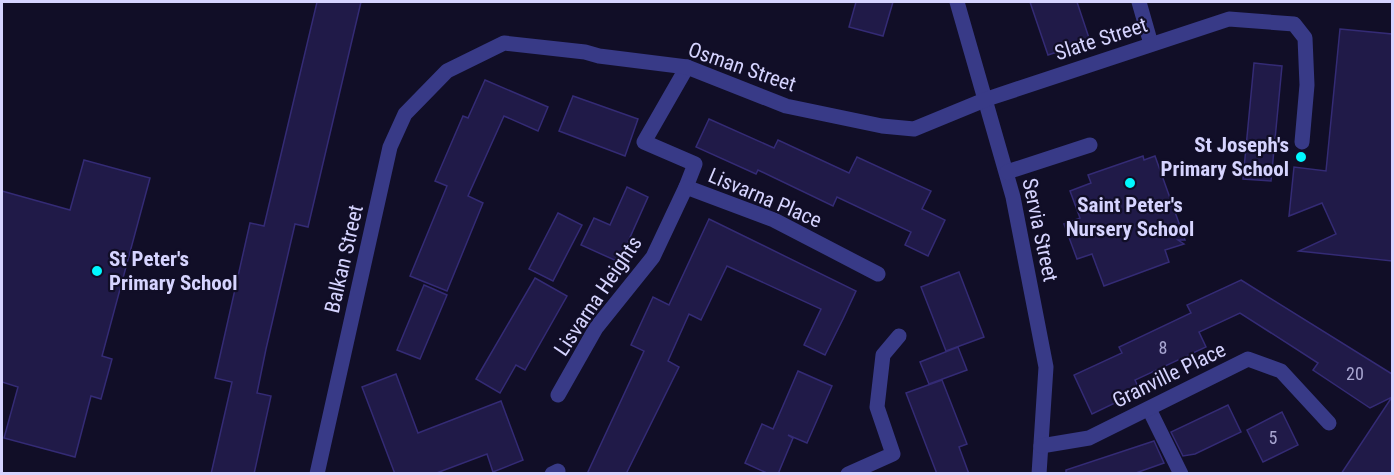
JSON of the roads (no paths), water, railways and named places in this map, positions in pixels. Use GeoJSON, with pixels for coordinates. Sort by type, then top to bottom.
{"type":"FeatureCollection","features":[{"type":"Feature","properties":{"kind":"street","name":"Servia Street"},"geometry":{"type":"LineString","coordinates":[[957,2],[1007,172],[1046,367],[1039,474]]}},
{"type":"Feature","properties":{"kind":"street"},"geometry":{"type":"LineString","coordinates":[[1139,2],[1151,44]]}},
{"type":"Feature","properties":{"kind":"street","name":"Slate Street"},"geometry":{"type":"LineString","coordinates":[[987,99],[1229,19],[1294,24],[1305,38],[1307,85],[1302,142]]}},
{"type":"Feature","properties":{"kind":"street","name":"Osman Street"},"geometry":{"type":"LineString","coordinates":[[447,71],[504,44],[585,52],[598,56],[687,67],[786,106],[892,127],[914,129],[987,99]]}},
{"type":"Feature","properties":{"kind":"street","name":"Lisvarna Place"},"geometry":{"type":"LineString","coordinates":[[687,67],[644,142],[694,164],[686,187],[774,220],[878,273]]}},
{"type":"Feature","properties":{"kind":"street","name":"Balkan Street"},"geometry":{"type":"LineString","coordinates":[[316,474],[390,147],[405,114],[447,71]]}},
{"type":"Feature","properties":{"kind":"street"},"geometry":{"type":"LineString","coordinates":[[1007,172],[1090,145]]}},
{"type":"Feature","properties":{"kind":"street","name":"Lisvarna Heights"},"geometry":{"type":"LineString","coordinates":[[558,395],[596,328],[653,257],[686,187]]}},
{"type":"Feature","properties":{"kind":"street"},"geometry":{"type":"LineString","coordinates":[[848,474],[893,454],[877,407],[883,355],[899,336]]}},
{"type":"Feature","properties":{"kind":"street","name":"Granville Place"},"geometry":{"type":"LineString","coordinates":[[1041,446],[1089,438],[1248,359],[1281,371],[1329,423]]}},
{"type":"Feature","properties":{"kind":"street"},"geometry":{"type":"LineString","coordinates":[[1149,409],[1181,474]]}},
{"type":"Feature","properties":{"kind":"place","name":"St Joseph's Primary School"},"geometry":{"type":"Point","coordinates":[1301,157]}},
{"type":"Feature","properties":{"kind":"place","name":"Saint Peter's Nursery School"},"geometry":{"type":"Point","coordinates":[1130,183]}},
{"type":"Feature","properties":{"kind":"place","name":"St Peter's Primary School"},"geometry":{"type":"Point","coordinates":[97,271]}}]}
